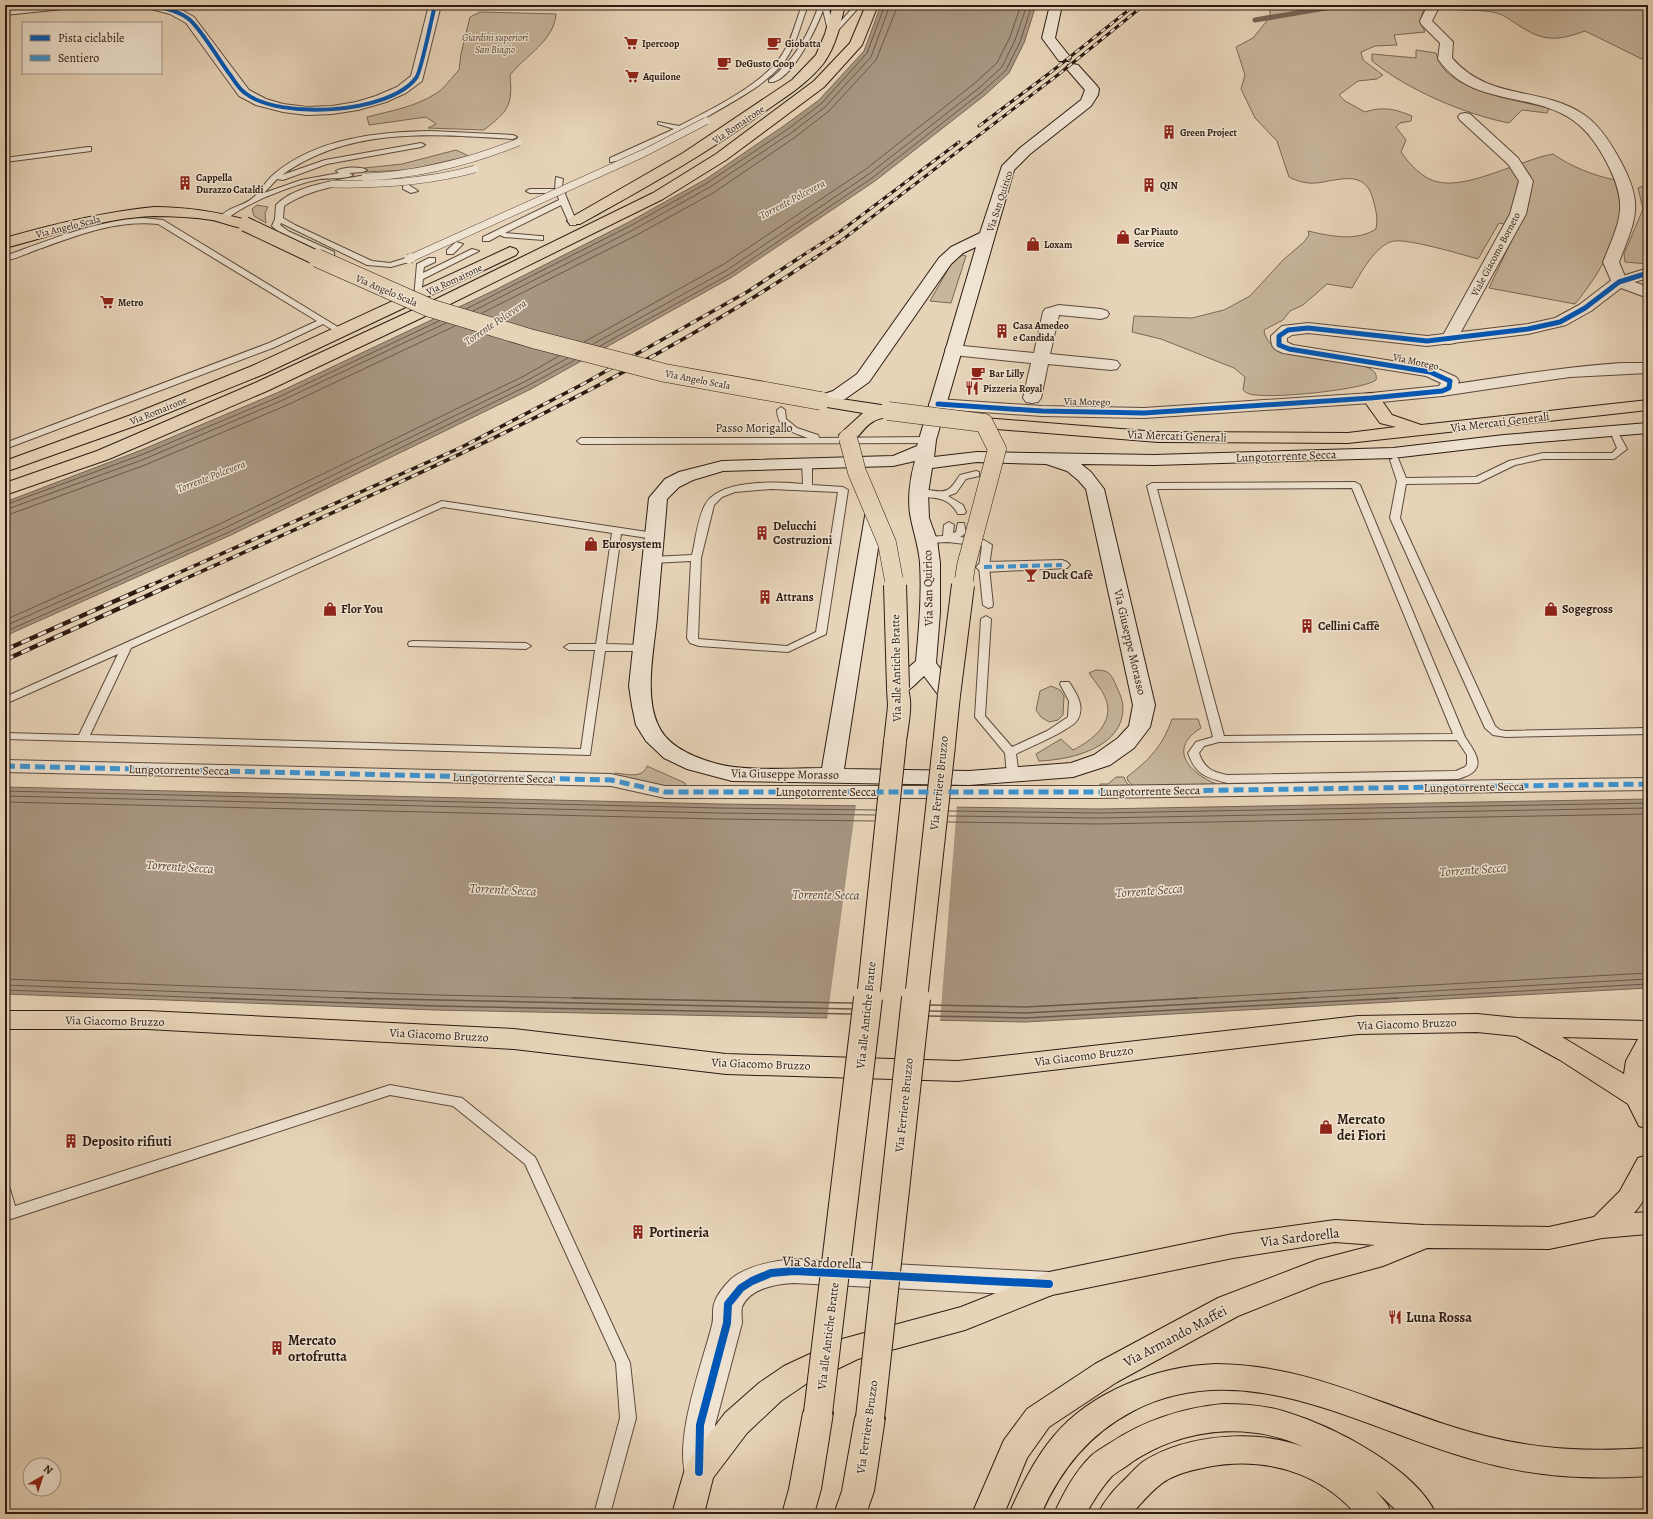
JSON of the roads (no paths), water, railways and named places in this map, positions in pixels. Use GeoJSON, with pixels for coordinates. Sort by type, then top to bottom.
{"type":"FeatureCollection","features":[{"type":"Feature","properties":{"kind":"main road"},"geometry":{"type":"LineString","coordinates":[[5,11],[63,5]]}},
{"type":"Feature","properties":{"kind":"main road"},"geometry":{"type":"LineString","coordinates":[[151,5],[174,11],[190,20],[244,93],[250,97],[280,107],[315,110],[340,108],[371,102],[400,92],[410,85],[417,78],[435,5]]}},
{"type":"Feature","properties":{"kind":"main road","name":"Via Romairone"},"geometry":{"type":"LineString","coordinates":[[5,466],[137,419],[258,370],[572,223],[654,178],[721,136],[782,94],[802,78],[817,62],[826,48],[839,5]]}},
{"type":"Feature","properties":{"kind":"main road"},"geometry":{"type":"LineString","coordinates":[[5,489],[110,452],[261,387],[430,308],[658,196],[721,156],[819,84],[837,67],[856,45],[865,26],[872,5]]}},
{"type":"Feature","properties":{"kind":"main road","name":"Via San Quirico"},"geometry":{"type":"LineString","coordinates":[[926,663],[929,636],[930,563],[927,540],[920,518],[918,493],[925,451],[953,350],[1008,168],[1025,151],[1086,102],[1091,95],[1092,89],[1048,38],[1056,5]]}},
{"type":"Feature","properties":{"kind":"main road"},"geometry":{"type":"LineString","coordinates":[[1434,5],[1426,21],[1427,24],[1447,42],[1445,59],[1452,69],[1466,81],[1492,90],[1558,107],[1578,118],[1604,144],[1627,191],[1628,216],[1611,262],[1619,282],[1648,293]]}},
{"type":"Feature","properties":{"kind":"main road","name":"Viale Giacomo Borneto"},"geometry":{"type":"LineString","coordinates":[[1449,339],[1518,214],[1526,181],[1513,161],[1465,117]]}},
{"type":"Feature","properties":{"kind":"main road","name":"Via Angelo Scala"},"geometry":{"type":"LineString","coordinates":[[5,243],[76,222],[136,212],[186,211],[224,217],[245,224],[331,265],[430,308],[533,339],[665,373],[821,401],[984,423]]}},
{"type":"Feature","properties":{"kind":"main road","name":"Via Angelo Scala"},"geometry":{"type":"LineString","coordinates":[[821,401],[839,395],[863,378],[945,261],[957,250],[987,236]]}},
{"type":"Feature","properties":{"kind":"main road","name":"Via Morego"},"geometry":{"type":"LineString","coordinates":[[1442,391],[1449,388],[1450,381],[1430,372],[1300,352],[1279,345],[1279,336],[1288,330],[1308,328],[1427,341],[1528,329],[1560,322],[1585,308],[1619,282],[1648,273]]}},
{"type":"Feature","properties":{"kind":"main road"},"geometry":{"type":"LineString","coordinates":[[1032,398],[1051,312],[1059,310],[1101,314]]}},
{"type":"Feature","properties":{"kind":"main road"},"geometry":{"type":"LineString","coordinates":[[953,350],[1112,365]]}},
{"type":"Feature","properties":{"kind":"main road","name":"Via Morego"},"geometry":{"type":"LineString","coordinates":[[938,404],[1042,411],[1144,413],[1371,398],[1442,391],[1574,372],[1623,367],[1648,368]]}},
{"type":"Feature","properties":{"kind":"main road"},"geometry":{"type":"LineString","coordinates":[[1371,398],[1386,419],[1427,430]]}},
{"type":"Feature","properties":{"kind":"main road","name":"Via alle Antiche Bratte"},"geometry":{"type":"LineString","coordinates":[[798,1514],[805,1489],[818,1413],[864,1038],[898,713],[895,583],[887,543],[856,472],[846,425],[841,416],[821,401]]}},
{"type":"Feature","properties":{"kind":"main road","name":"Via Mercati Generali"},"geometry":{"type":"LineString","coordinates":[[984,423],[1158,437],[1356,437],[1648,405]]}},
{"type":"Feature","properties":{"kind":"main road"},"geometry":{"type":"LineString","coordinates":[[848,435],[867,417],[888,411]]}},
{"type":"Feature","properties":{"kind":"main road"},"geometry":{"type":"LineString","coordinates":[[1356,437],[1386,419]]}},
{"type":"Feature","properties":{"kind":"main road"},"geometry":{"type":"LineString","coordinates":[[949,695],[966,566],[997,449],[984,423]]}},
{"type":"Feature","properties":{"kind":"main road","name":"Lungotorrente Secca"},"geometry":{"type":"LineString","coordinates":[[925,451],[977,457],[1181,459],[1393,453],[1504,440],[1648,428]]}},
{"type":"Feature","properties":{"kind":"main road","name":"Via Giuseppe Morasso"},"geometry":{"type":"LineString","coordinates":[[925,451],[907,458],[893,461],[722,466],[686,476],[672,483],[658,498],[642,648],[640,686],[644,715],[653,735],[672,753],[698,766],[732,774],[969,778],[1013,776],[1073,770],[1102,760],[1126,743],[1139,727],[1144,705],[1095,489],[1086,475],[1073,467],[1045,458]]}},
{"type":"Feature","properties":{"kind":"main road"},"geometry":{"type":"LineString","coordinates":[[1095,489],[1100,478],[1112,469],[1181,459]]}},
{"type":"Feature","properties":{"kind":"main road"},"geometry":{"type":"LineString","coordinates":[[832,775],[874,516]]}},
{"type":"Feature","properties":{"kind":"main road"},"geometry":{"type":"LineString","coordinates":[[898,688],[926,663],[949,695]]}},
{"type":"Feature","properties":{"kind":"main road","name":"Via Ferriere Bruzzo"},"geometry":{"type":"LineString","coordinates":[[850,1514],[858,1491],[870,1418],[949,695]]}},
{"type":"Feature","properties":{"kind":"main road","name":"Via Giacomo Bruzzo"},"geometry":{"type":"LineString","coordinates":[[5,1020],[147,1020],[514,1039],[726,1064],[958,1071],[1358,1025],[1477,1023],[1516,1027],[1648,1030]]}},
{"type":"Feature","properties":{"kind":"main road","name":"Via Giacomo Bruzzo"},"geometry":{"type":"LineString","coordinates":[[1516,1027],[1559,1046],[1594,1067],[1643,1109]]}},
{"type":"Feature","properties":{"kind":"main road"},"geometry":{"type":"LineString","coordinates":[[1643,1109],[1636,1072],[1644,1049],[1648,1044]]}},
{"type":"Feature","properties":{"kind":"main road"},"geometry":{"type":"LineString","coordinates":[[1602,1227],[1630,1199],[1648,1166]]}},
{"type":"Feature","properties":{"kind":"main road","name":"Via Sardorella"},"geometry":{"type":"LineString","coordinates":[[699,1472],[736,1423],[770,1392],[795,1375],[852,1348],[965,1318],[1049,1284],[1233,1246],[1335,1231],[1424,1236],[1549,1238],[1602,1227],[1648,1223]]}},
{"type":"Feature","properties":{"kind":"main road","name":"Via Armando Maffei"},"geometry":{"type":"LineString","coordinates":[[988,1514],[1015,1450],[1038,1418],[1106,1373],[1228,1307],[1317,1272],[1373,1258],[1424,1236]]}},
{"type":"Feature","properties":{"kind":"main road","name":"Via Sardorella"},"geometry":{"type":"LineString","coordinates":[[688,1514],[699,1472],[700,1425],[727,1323],[728,1304],[741,1288],[752,1281],[771,1273],[794,1271],[1049,1284]]}},
{"type":"Feature","properties":{"kind":"main road"},"geometry":{"type":"LineString","coordinates":[[1025,1514],[1038,1485],[1054,1460],[1071,1437],[1082,1428],[1116,1404],[1152,1388],[1196,1378],[1229,1377],[1283,1383],[1470,1445],[1517,1457],[1567,1464],[1617,1464],[1648,1462]]}},
{"type":"Feature","properties":{"kind":"main road"},"geometry":{"type":"LineString","coordinates":[[1070,1514],[1075,1504],[1103,1466],[1139,1440],[1170,1427],[1206,1420],[1246,1418],[1284,1425],[1320,1439],[1368,1466],[1404,1494],[1420,1514]]}},
{"type":"Feature","properties":{"kind":"main road"},"geometry":{"type":"LineString","coordinates":[[1114,1514],[1118,1506],[1155,1471],[1219,1450],[1245,1450],[1280,1454],[1315,1464],[1343,1481],[1366,1501],[1376,1514]]}},
{"type":"Feature","properties":{"kind":"street"},"geometry":{"type":"LineString","coordinates":[[984,567],[1062,565]]}},
{"type":"Feature","properties":{"kind":"street","name":"Lungotorrente Secca"},"geometry":{"type":"LineString","coordinates":[[5,766],[611,780],[665,792],[1097,792],[1648,784]]}},
{"type":"Feature","properties":{"kind":"lane"},"geometry":{"type":"LineString","coordinates":[[613,160],[652,144],[681,129],[746,91],[774,69],[789,50],[795,25],[805,5]]}},
{"type":"Feature","properties":{"kind":"lane"},"geometry":{"type":"LineString","coordinates":[[273,201],[279,218],[292,227],[370,263],[391,265],[409,259],[644,153],[706,121],[774,78],[796,59],[815,26],[822,5]]}},
{"type":"Feature","properties":{"kind":"lane"},"geometry":{"type":"LineString","coordinates":[[825,5],[832,29]]}},
{"type":"Feature","properties":{"kind":"lane"},"geometry":{"type":"LineString","coordinates":[[832,29],[858,5]]}},
{"type":"Feature","properties":{"kind":"lane"},"geometry":{"type":"LineString","coordinates":[[795,25],[832,29]]}},
{"type":"Feature","properties":{"kind":"lane"},"geometry":{"type":"LineString","coordinates":[[660,123],[681,129]]}},
{"type":"Feature","properties":{"kind":"lane"},"geometry":{"type":"LineString","coordinates":[[256,200],[270,182],[306,157],[357,140],[416,133],[516,140],[487,155],[440,169],[413,174],[364,174],[315,179],[273,201]]}},
{"type":"Feature","properties":{"kind":"lane"},"geometry":{"type":"LineString","coordinates":[[270,182],[325,162],[421,145]]}},
{"type":"Feature","properties":{"kind":"lane"},"geometry":{"type":"LineString","coordinates":[[5,160],[88,149]]}},
{"type":"Feature","properties":{"kind":"lane"},"geometry":{"type":"LineString","coordinates":[[333,184],[412,183],[475,169]]}},
{"type":"Feature","properties":{"kind":"lane"},"geometry":{"type":"LineString","coordinates":[[224,217],[231,211],[256,200],[273,201],[291,197],[307,190],[333,184],[364,174]]}},
{"type":"Feature","properties":{"kind":"lane"},"geometry":{"type":"LineString","coordinates":[[559,178],[558,187],[562,192],[566,212],[572,223]]}},
{"type":"Feature","properties":{"kind":"lane"},"geometry":{"type":"LineString","coordinates":[[406,186],[414,191]]}},
{"type":"Feature","properties":{"kind":"lane"},"geometry":{"type":"LineString","coordinates":[[530,191],[545,190],[562,192]]}},
{"type":"Feature","properties":{"kind":"lane"},"geometry":{"type":"LineString","coordinates":[[486,239],[563,201]]}},
{"type":"Feature","properties":{"kind":"lane"},"geometry":{"type":"LineString","coordinates":[[279,218],[276,226],[285,233],[331,254],[331,265]]}},
{"type":"Feature","properties":{"kind":"lane"},"geometry":{"type":"LineString","coordinates":[[5,259],[102,226],[131,220],[152,220],[160,222],[342,332]]}},
{"type":"Feature","properties":{"kind":"lane"},"geometry":{"type":"LineString","coordinates":[[494,242],[520,222]]}},
{"type":"Feature","properties":{"kind":"lane"},"geometry":{"type":"LineString","coordinates":[[478,235],[520,222]]}},
{"type":"Feature","properties":{"kind":"lane"},"geometry":{"type":"LineString","coordinates":[[504,235],[540,238]]}},
{"type":"Feature","properties":{"kind":"lane"},"geometry":{"type":"LineString","coordinates":[[450,252],[459,244]]}},
{"type":"Feature","properties":{"kind":"lane"},"geometry":{"type":"LineString","coordinates":[[461,258],[462,250],[467,248]]}},
{"type":"Feature","properties":{"kind":"lane"},"geometry":{"type":"LineString","coordinates":[[419,278],[475,251]]}},
{"type":"Feature","properties":{"kind":"lane"},"geometry":{"type":"LineString","coordinates":[[417,296],[420,266],[432,260]]}},
{"type":"Feature","properties":{"kind":"lane"},"geometry":{"type":"LineString","coordinates":[[5,446],[272,345],[323,321]]}},
{"type":"Feature","properties":{"kind":"lane"},"geometry":{"type":"LineString","coordinates":[[781,410],[782,420],[794,430],[825,440]]}},
{"type":"Feature","properties":{"kind":"lane"},"geometry":{"type":"LineString","coordinates":[[1402,481],[1478,480],[1512,463],[1543,456],[1614,456],[1622,449],[1616,436]]}},
{"type":"Feature","properties":{"kind":"lane","name":"Passo Morigallo"},"geometry":{"type":"LineString","coordinates":[[581,441],[825,440],[925,451]]}},
{"type":"Feature","properties":{"kind":"lane"},"geometry":{"type":"LineString","coordinates":[[1395,460],[1402,481],[1395,518],[1490,728],[1497,733],[1506,734],[1648,731]]}},
{"type":"Feature","properties":{"kind":"lane"},"geometry":{"type":"LineString","coordinates":[[807,464],[808,488]]}},
{"type":"Feature","properties":{"kind":"lane"},"geometry":{"type":"LineString","coordinates":[[941,496],[953,491],[963,477],[976,474]]}},
{"type":"Feature","properties":{"kind":"lane"},"geometry":{"type":"LineString","coordinates":[[1219,739],[1152,486],[1355,485],[1460,737],[1472,755],[1473,764],[1469,770],[1458,775],[1227,779],[1209,775],[1198,767],[1193,753],[1200,744],[1219,739],[1460,737]]}},
{"type":"Feature","properties":{"kind":"lane"},"geometry":{"type":"LineString","coordinates":[[755,486],[843,490],[821,634],[788,649],[699,643],[694,641],[692,638],[696,558],[710,504],[719,495],[732,489],[755,486]]}},
{"type":"Feature","properties":{"kind":"lane"},"geometry":{"type":"LineString","coordinates":[[918,493],[941,496],[960,507],[960,512]]}},
{"type":"Feature","properties":{"kind":"lane"},"geometry":{"type":"LineString","coordinates":[[949,512],[950,501]]}},
{"type":"Feature","properties":{"kind":"lane"},"geometry":{"type":"LineString","coordinates":[[5,701],[442,504],[654,536]]}},
{"type":"Feature","properties":{"kind":"lane"},"geometry":{"type":"LineString","coordinates":[[948,540],[949,525]]}},
{"type":"Feature","properties":{"kind":"lane"},"geometry":{"type":"LineString","coordinates":[[948,540],[961,533],[961,526]]}},
{"type":"Feature","properties":{"kind":"lane"},"geometry":{"type":"LineString","coordinates":[[5,736],[586,753],[617,530]]}},
{"type":"Feature","properties":{"kind":"lane"},"geometry":{"type":"LineString","coordinates":[[927,540],[948,540],[984,543],[987,545],[984,567],[988,605]]}},
{"type":"Feature","properties":{"kind":"lane"},"geometry":{"type":"LineString","coordinates":[[652,560],[696,558]]}},
{"type":"Feature","properties":{"kind":"lane"},"geometry":{"type":"LineString","coordinates":[[986,619],[980,717],[1010,752],[1013,776]]}},
{"type":"Feature","properties":{"kind":"lane"},"geometry":{"type":"LineString","coordinates":[[413,644],[526,646]]}},
{"type":"Feature","properties":{"kind":"lane"},"geometry":{"type":"LineString","coordinates":[[83,738],[127,646]]}},
{"type":"Feature","properties":{"kind":"lane"},"geometry":{"type":"LineString","coordinates":[[569,647],[642,648]]}},
{"type":"Feature","properties":{"kind":"lane"},"geometry":{"type":"LineString","coordinates":[[1010,752],[1051,733],[1073,719],[1076,707],[1073,695],[1066,684]]}},
{"type":"Feature","properties":{"kind":"lane"},"geometry":{"type":"LineString","coordinates":[[5,1193],[7,1214],[390,1090],[457,1102],[530,1160],[623,1363],[628,1418],[602,1514]]}},
{"type":"Feature","properties":{"kind":"water","name":"Torrente Polcevera"},"geometry":{"type":"Polygon","coordinates":[[[881,5],[1036,5],[1024,43],[1009,73],[985,95],[875,181],[732,277],[531,389],[231,535],[5,636],[5,502],[139,451],[279,392],[495,290],[629,222],[706,179],[819,100],[864,51],[881,5]]]}},
{"type":"Feature","properties":{"kind":"water","name":"Torrente Secca"},"geometry":{"type":"Polygon","coordinates":[[[5,787],[719,804],[1098,809],[1648,799],[1648,988],[1025,1022],[435,1010],[5,994],[5,787]]]}},
{"type":"Feature","properties":{"kind":"waterway"},"geometry":{"type":"LineString","coordinates":[[1255,20],[1326,8],[1365,5]]}},
{"type":"Feature","properties":{"kind":"railway"},"geometry":{"type":"LineString","coordinates":[[979,126],[1051,72],[1135,5]]}},
{"type":"Feature","properties":{"kind":"railway"},"geometry":{"type":"LineString","coordinates":[[813,259],[842,240],[1059,74],[1144,5]]}},
{"type":"Feature","properties":{"kind":"railway"},"geometry":{"type":"LineString","coordinates":[[797,259],[838,233],[959,142]]}},
{"type":"Feature","properties":{"kind":"railway"},"geometry":{"type":"LineString","coordinates":[[149,586],[462,447],[583,384],[747,292],[799,258]]}},
{"type":"Feature","properties":{"kind":"railway"},"geometry":{"type":"LineString","coordinates":[[169,586],[499,436],[580,395],[660,352],[738,307],[815,258]]}},
{"type":"Feature","properties":{"kind":"railway"},"geometry":{"type":"LineString","coordinates":[[5,650],[151,585]]}},
{"type":"Feature","properties":{"kind":"railway"},"geometry":{"type":"LineString","coordinates":[[5,660],[171,585]]}},
{"type":"Feature","properties":{"kind":"place","name":"Ipercoop"},"geometry":{"type":"Point","coordinates":[631,43]}},
{"type":"Feature","properties":{"kind":"place","name":"Giobatta"},"geometry":{"type":"Point","coordinates":[774,43]}},
{"type":"Feature","properties":{"kind":"place","name":"DeGusto Coop"},"geometry":{"type":"Point","coordinates":[724,63]}},
{"type":"Feature","properties":{"kind":"place","name":"Aquilone"},"geometry":{"type":"Point","coordinates":[632,76]}},
{"type":"Feature","properties":{"kind":"place","name":"Green Project"},"geometry":{"type":"Point","coordinates":[1169,132]}},
{"type":"Feature","properties":{"kind":"place","name":"Cappella Durazzo Cataldi"},"geometry":{"type":"Point","coordinates":[185,183]}},
{"type":"Feature","properties":{"kind":"place","name":"QIN"},"geometry":{"type":"Point","coordinates":[1149,185]}},
{"type":"Feature","properties":{"kind":"place","name":"Car Piauto Service"},"geometry":{"type":"Point","coordinates":[1123,237]}},
{"type":"Feature","properties":{"kind":"place","name":"Loxam"},"geometry":{"type":"Point","coordinates":[1033,244]}},
{"type":"Feature","properties":{"kind":"place","name":"Metro"},"geometry":{"type":"Point","coordinates":[107,302]}},
{"type":"Feature","properties":{"kind":"place","name":"Casa Amedeo e Candida"},"geometry":{"type":"Point","coordinates":[1002,331]}},
{"type":"Feature","properties":{"kind":"place","name":"Bar Lilly"},"geometry":{"type":"Point","coordinates":[978,373]}},
{"type":"Feature","properties":{"kind":"place","name":"Pizzeria Royal"},"geometry":{"type":"Point","coordinates":[972,388]}},
{"type":"Feature","properties":{"kind":"place","name":"Delucchi Costruzioni"},"geometry":{"type":"Point","coordinates":[762,533]}},
{"type":"Feature","properties":{"kind":"place","name":"Eurosystem"},"geometry":{"type":"Point","coordinates":[591,544]}},
{"type":"Feature","properties":{"kind":"place","name":"Duck Cafè"},"geometry":{"type":"Point","coordinates":[1031,575]}},
{"type":"Feature","properties":{"kind":"place","name":"Attrans"},"geometry":{"type":"Point","coordinates":[765,597]}},
{"type":"Feature","properties":{"kind":"place","name":"Flor You"},"geometry":{"type":"Point","coordinates":[330,609]}},
{"type":"Feature","properties":{"kind":"place","name":"Sogegross"},"geometry":{"type":"Point","coordinates":[1551,609]}},
{"type":"Feature","properties":{"kind":"place","name":"Cellini Caffè"},"geometry":{"type":"Point","coordinates":[1307,626]}},
{"type":"Feature","properties":{"kind":"place","name":"Mercato dei Fiori"},"geometry":{"type":"Point","coordinates":[1326,1127]}},
{"type":"Feature","properties":{"kind":"place","name":"Deposito rifiuti"},"geometry":{"type":"Point","coordinates":[71,1141]}},
{"type":"Feature","properties":{"kind":"place","name":"Portineria"},"geometry":{"type":"Point","coordinates":[638,1232]}},
{"type":"Feature","properties":{"kind":"place","name":"Luna Rossa"},"geometry":{"type":"Point","coordinates":[1395,1317]}},
{"type":"Feature","properties":{"kind":"place","name":"Mercato ortofrutta"},"geometry":{"type":"Point","coordinates":[277,1348]}},
{"type":"Feature","properties":{"kind":"park label","name":"Giardini superiori San Biagio"},"geometry":{"type":"Point","coordinates":[495,42]}}]}
